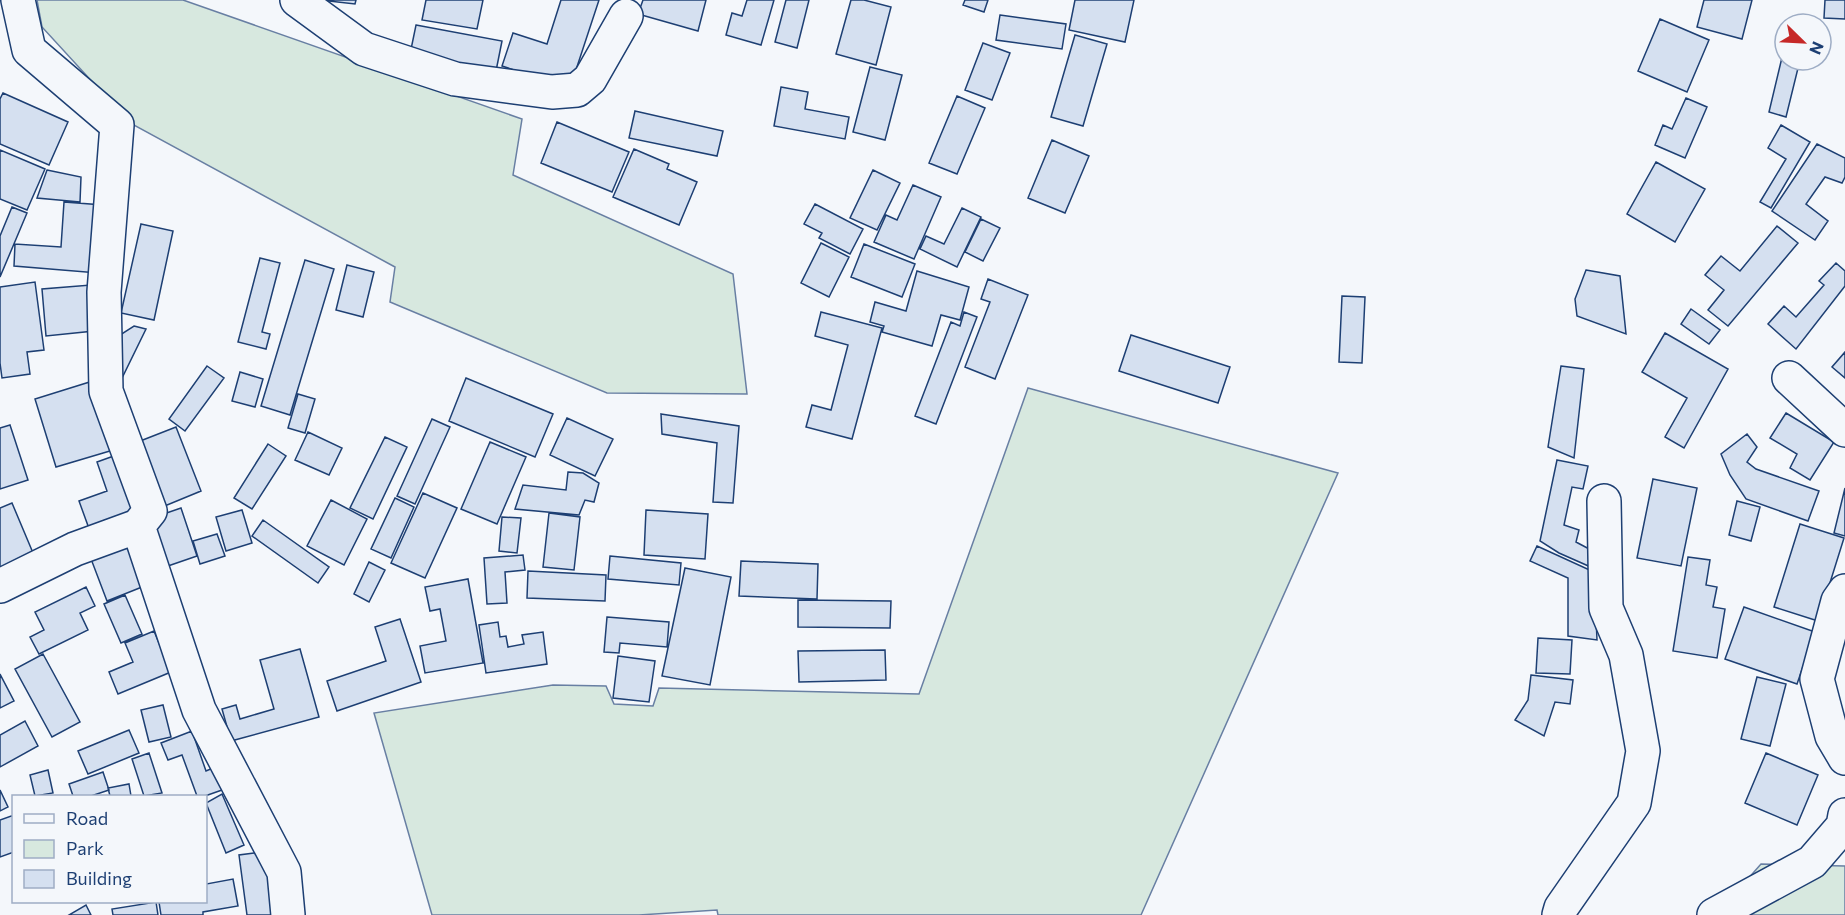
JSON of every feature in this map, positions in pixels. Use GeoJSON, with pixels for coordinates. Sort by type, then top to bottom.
{"type":"FeatureCollection","features":[{"type":"Feature","properties":{"kind":"street"},"geometry":{"type":"LineString","coordinates":[[0,585],[75,549],[138,526],[150,511],[106,391],[104,292],[117,125],[29,50],[18,0]]}},
{"type":"Feature","properties":{"kind":"street"},"geometry":{"type":"LineString","coordinates":[[297,0],[364,49],[455,79],[552,92],[577,90],[590,79],[626,16]]}},
{"type":"Feature","properties":{"kind":"street"},"geometry":{"type":"LineString","coordinates":[[1789,378],[1845,430]]}},
{"type":"Feature","properties":{"kind":"street"},"geometry":{"type":"LineString","coordinates":[[1559,915],[1561,908],[1634,803],[1643,751],[1626,655],[1605,608],[1604,501]]}},
{"type":"Feature","properties":{"kind":"street"},"geometry":{"type":"LineString","coordinates":[[138,526],[199,710],[284,872],[288,915]]}},
{"type":"Feature","properties":{"kind":"street"},"geometry":{"type":"LineString","coordinates":[[1845,591],[1838,601],[1817,679],[1832,736],[1845,758]]}},
{"type":"Feature","properties":{"kind":"street"},"geometry":{"type":"LineString","coordinates":[[1714,915],[1812,862],[1843,826],[1845,815]]}},
{"type":"Feature","properties":{"kind":"green space"},"geometry":{"type":"Polygon","coordinates":[[[37,0],[183,0],[522,119],[513,175],[733,274],[747,394],[607,393],[390,302],[395,267],[130,123],[42,27],[37,0]]]}},
{"type":"Feature","properties":{"kind":"green space"},"geometry":{"type":"Polygon","coordinates":[[[1028,388],[1338,473],[1141,915],[718,915],[717,910],[639,915],[432,915],[374,713],[553,685],[606,686],[614,704],[653,706],[659,688],[919,694],[1028,388]]]}},
{"type":"Feature","properties":{"kind":"green space"},"geometry":{"type":"Polygon","coordinates":[[[1761,864],[1845,866],[1845,915],[1716,915],[1761,864]]]}},
{"type":"Feature","properties":{"kind":"building"},"geometry":{"type":"Polygon","coordinates":[[[320,0],[356,0],[355,4],[320,0]]]}},
{"type":"Feature","properties":{"kind":"building"},"geometry":{"type":"Polygon","coordinates":[[[426,0],[483,0],[477,29],[422,20],[426,0]]]}},
{"type":"Feature","properties":{"kind":"building"},"geometry":{"type":"Polygon","coordinates":[[[561,0],[599,0],[570,88],[502,66],[513,33],[547,44],[561,0]]]}},
{"type":"Feature","properties":{"kind":"building"},"geometry":{"type":"Polygon","coordinates":[[[643,0],[706,0],[698,31],[638,14],[643,0]]]}},
{"type":"Feature","properties":{"kind":"building"},"geometry":{"type":"Polygon","coordinates":[[[747,0],[774,0],[761,45],[726,35],[732,13],[742,16],[747,0]]]}},
{"type":"Feature","properties":{"kind":"building"},"geometry":{"type":"Polygon","coordinates":[[[786,0],[809,0],[797,48],[775,42],[786,0]]]}},
{"type":"Feature","properties":{"kind":"building"},"geometry":{"type":"Polygon","coordinates":[[[851,0],[864,0],[891,7],[876,65],[836,54],[851,0]]]}},
{"type":"Feature","properties":{"kind":"building"},"geometry":{"type":"Polygon","coordinates":[[[965,0],[988,0],[984,12],[963,5],[965,0]]]}},
{"type":"Feature","properties":{"kind":"building"},"geometry":{"type":"Polygon","coordinates":[[[1075,0],[1134,0],[1125,42],[1069,30],[1075,0]]]}},
{"type":"Feature","properties":{"kind":"building"},"geometry":{"type":"Polygon","coordinates":[[[1704,0],[1752,0],[1742,39],[1697,27],[1704,0]]]}},
{"type":"Feature","properties":{"kind":"building"},"geometry":{"type":"Polygon","coordinates":[[[1825,0],[1845,0],[1845,19],[1833,18],[1833,12],[1824,12],[1825,0]]]}},
{"type":"Feature","properties":{"kind":"building"},"geometry":{"type":"Polygon","coordinates":[[[1000,15],[1066,24],[1062,49],[996,40],[1000,15]]]}},
{"type":"Feature","properties":{"kind":"building"},"geometry":{"type":"Polygon","coordinates":[[[1660,19],[1709,40],[1687,92],[1638,71],[1660,19]]]}},
{"type":"Feature","properties":{"kind":"building"},"geometry":{"type":"Polygon","coordinates":[[[416,25],[502,41],[495,76],[409,59],[416,25]]]}},
{"type":"Feature","properties":{"kind":"building"},"geometry":{"type":"Polygon","coordinates":[[[1075,35],[1107,44],[1083,126],[1051,117],[1075,35]]]}},
{"type":"Feature","properties":{"kind":"building"},"geometry":{"type":"Polygon","coordinates":[[[983,43],[1010,53],[992,100],[965,90],[983,43]]]}},
{"type":"Feature","properties":{"kind":"building"},"geometry":{"type":"Polygon","coordinates":[[[870,67],[902,75],[885,140],[853,132],[870,67]]]}},
{"type":"Feature","properties":{"kind":"building"},"geometry":{"type":"Polygon","coordinates":[[[1779,72],[1797,72],[1786,117],[1769,112],[1779,72]]]}},
{"type":"Feature","properties":{"kind":"building"},"geometry":{"type":"Polygon","coordinates":[[[781,87],[808,92],[805,109],[849,117],[845,139],[774,126],[781,87]]]}},
{"type":"Feature","properties":{"kind":"building"},"geometry":{"type":"Polygon","coordinates":[[[3,93],[68,122],[49,165],[0,144],[0,99],[3,93]]]}},
{"type":"Feature","properties":{"kind":"building"},"geometry":{"type":"Polygon","coordinates":[[[957,96],[985,108],[957,174],[929,163],[957,96]]]}},
{"type":"Feature","properties":{"kind":"building"},"geometry":{"type":"Polygon","coordinates":[[[1686,98],[1707,107],[1685,158],[1655,145],[1663,125],[1672,129],[1686,98]]]}},
{"type":"Feature","properties":{"kind":"building"},"geometry":{"type":"Polygon","coordinates":[[[635,111],[723,131],[717,156],[629,138],[635,111]]]}},
{"type":"Feature","properties":{"kind":"building"},"geometry":{"type":"Polygon","coordinates":[[[557,122],[629,152],[612,192],[541,163],[557,122]]]}},
{"type":"Feature","properties":{"kind":"building"},"geometry":{"type":"Polygon","coordinates":[[[1781,125],[1810,142],[1771,208],[1760,202],[1786,159],[1768,148],[1781,125]]]}},
{"type":"Feature","properties":{"kind":"building"},"geometry":{"type":"Polygon","coordinates":[[[1052,140],[1089,156],[1065,213],[1028,198],[1052,140]]]}},
{"type":"Feature","properties":{"kind":"building"},"geometry":{"type":"Polygon","coordinates":[[[1817,144],[1845,158],[1845,177],[1842,183],[1825,177],[1806,204],[1828,221],[1815,240],[1772,211],[1817,144]]]}},
{"type":"Feature","properties":{"kind":"building"},"geometry":{"type":"Polygon","coordinates":[[[634,149],[669,164],[667,169],[697,182],[679,225],[613,197],[634,149]]]}},
{"type":"Feature","properties":{"kind":"building"},"geometry":{"type":"Polygon","coordinates":[[[0,150],[45,169],[27,210],[0,199],[0,150]]]}},
{"type":"Feature","properties":{"kind":"building"},"geometry":{"type":"Polygon","coordinates":[[[1656,162],[1705,189],[1675,242],[1627,214],[1656,162]]]}},
{"type":"Feature","properties":{"kind":"building"},"geometry":{"type":"Polygon","coordinates":[[[47,170],[81,177],[80,202],[37,198],[47,170]]]}},
{"type":"Feature","properties":{"kind":"building"},"geometry":{"type":"Polygon","coordinates":[[[873,170],[900,183],[877,230],[850,218],[873,170]]]}},
{"type":"Feature","properties":{"kind":"building"},"geometry":{"type":"Polygon","coordinates":[[[913,185],[941,197],[914,259],[874,242],[886,215],[897,220],[913,185]]]}},
{"type":"Feature","properties":{"kind":"building"},"geometry":{"type":"Polygon","coordinates":[[[64,202],[103,205],[98,273],[14,266],[15,244],[61,247],[64,202]]]}},
{"type":"Feature","properties":{"kind":"building"},"geometry":{"type":"Polygon","coordinates":[[[815,204],[863,229],[850,254],[819,238],[822,233],[804,224],[815,204]]]}},
{"type":"Feature","properties":{"kind":"building"},"geometry":{"type":"Polygon","coordinates":[[[12,207],[27,213],[0,277],[0,236],[12,207]]]}},
{"type":"Feature","properties":{"kind":"building"},"geometry":{"type":"Polygon","coordinates":[[[962,208],[981,217],[957,267],[920,249],[926,236],[944,244],[962,208]]]}},
{"type":"Feature","properties":{"kind":"building"},"geometry":{"type":"Polygon","coordinates":[[[981,219],[1000,228],[983,261],[965,252],[981,219]]]}},
{"type":"Feature","properties":{"kind":"building"},"geometry":{"type":"Polygon","coordinates":[[[141,224],[173,231],[154,320],[121,313],[141,224]]]}},
{"type":"Feature","properties":{"kind":"building"},"geometry":{"type":"Polygon","coordinates":[[[1777,226],[1798,243],[1728,326],[1708,310],[1724,290],[1705,275],[1721,256],[1740,271],[1777,226]]]}},
{"type":"Feature","properties":{"kind":"building"},"geometry":{"type":"Polygon","coordinates":[[[821,243],[849,257],[829,297],[801,283],[821,243]]]}},
{"type":"Feature","properties":{"kind":"building"},"geometry":{"type":"Polygon","coordinates":[[[864,244],[915,264],[902,297],[851,277],[864,244]]]}},
{"type":"Feature","properties":{"kind":"building"},"geometry":{"type":"Polygon","coordinates":[[[260,258],[280,263],[262,332],[270,334],[266,349],[238,342],[260,258]]]}},
{"type":"Feature","properties":{"kind":"building"},"geometry":{"type":"Polygon","coordinates":[[[305,260],[334,269],[290,415],[261,406],[305,260]]]}},
{"type":"Feature","properties":{"kind":"building"},"geometry":{"type":"Polygon","coordinates":[[[1836,263],[1845,271],[1845,286],[1796,349],[1768,324],[1784,306],[1796,317],[1824,285],[1819,281],[1836,263]]]}},
{"type":"Feature","properties":{"kind":"building"},"geometry":{"type":"Polygon","coordinates":[[[347,265],[374,272],[363,317],[336,310],[347,265]]]}},
{"type":"Feature","properties":{"kind":"building"},"geometry":{"type":"Polygon","coordinates":[[[1586,270],[1620,276],[1626,334],[1577,316],[1575,299],[1586,270]]]}},
{"type":"Feature","properties":{"kind":"building"},"geometry":{"type":"Polygon","coordinates":[[[917,271],[969,287],[960,320],[941,315],[932,346],[882,332],[884,326],[870,322],[875,302],[906,311],[917,271]]]}},
{"type":"Feature","properties":{"kind":"building"},"geometry":{"type":"Polygon","coordinates":[[[988,279],[1028,295],[995,379],[965,367],[990,302],[981,299],[988,279]]]}},
{"type":"Feature","properties":{"kind":"building"},"geometry":{"type":"Polygon","coordinates":[[[35,282],[44,350],[27,352],[30,374],[2,378],[0,287],[35,282]]]}},
{"type":"Feature","properties":{"kind":"building"},"geometry":{"type":"Polygon","coordinates":[[[91,285],[94,331],[46,336],[42,289],[91,285]]]}},
{"type":"Feature","properties":{"kind":"building"},"geometry":{"type":"Polygon","coordinates":[[[1342,296],[1365,297],[1362,363],[1339,362],[1342,296]]]}},
{"type":"Feature","properties":{"kind":"building"},"geometry":{"type":"Polygon","coordinates":[[[1691,309],[1720,330],[1709,344],[1681,324],[1691,309]]]}},
{"type":"Feature","properties":{"kind":"building"},"geometry":{"type":"Polygon","coordinates":[[[821,312],[882,328],[852,439],[806,427],[812,405],[831,410],[848,345],[815,336],[821,312]]]}},
{"type":"Feature","properties":{"kind":"building"},"geometry":{"type":"Polygon","coordinates":[[[964,312],[977,317],[936,424],[915,416],[951,322],[960,326],[964,312]]]}},
{"type":"Feature","properties":{"kind":"building"},"geometry":{"type":"Polygon","coordinates":[[[134,326],[146,329],[122,378],[109,342],[134,326]]]}},
{"type":"Feature","properties":{"kind":"building"},"geometry":{"type":"Polygon","coordinates":[[[1665,333],[1728,369],[1684,448],[1665,437],[1687,398],[1642,372],[1665,333]]]}},
{"type":"Feature","properties":{"kind":"building"},"geometry":{"type":"Polygon","coordinates":[[[1131,335],[1230,367],[1218,403],[1119,371],[1131,335]]]}},
{"type":"Feature","properties":{"kind":"building"},"geometry":{"type":"Polygon","coordinates":[[[1845,352],[1845,378],[1832,367],[1845,352]]]}},
{"type":"Feature","properties":{"kind":"building"},"geometry":{"type":"Polygon","coordinates":[[[207,366],[224,378],[185,431],[169,419],[207,366]]]}},
{"type":"Feature","properties":{"kind":"building"},"geometry":{"type":"Polygon","coordinates":[[[1561,366],[1584,369],[1574,458],[1548,447],[1561,366]]]}},
{"type":"Feature","properties":{"kind":"building"},"geometry":{"type":"Polygon","coordinates":[[[240,372],[263,379],[255,407],[232,401],[240,372]]]}},
{"type":"Feature","properties":{"kind":"building"},"geometry":{"type":"Polygon","coordinates":[[[466,378],[553,414],[535,457],[449,421],[466,378]]]}},
{"type":"Feature","properties":{"kind":"building"},"geometry":{"type":"Polygon","coordinates":[[[96,380],[120,448],[56,467],[35,399],[96,380]]]}},
{"type":"Feature","properties":{"kind":"building"},"geometry":{"type":"Polygon","coordinates":[[[298,394],[315,399],[305,433],[288,428],[298,394]]]}},
{"type":"Feature","properties":{"kind":"building"},"geometry":{"type":"Polygon","coordinates":[[[1786,413],[1834,442],[1810,480],[1790,468],[1797,454],[1770,438],[1786,413]]]}},
{"type":"Feature","properties":{"kind":"building"},"geometry":{"type":"Polygon","coordinates":[[[661,414],[739,426],[733,503],[713,502],[717,443],[662,434],[661,414]]]}},
{"type":"Feature","properties":{"kind":"building"},"geometry":{"type":"Polygon","coordinates":[[[567,418],[613,439],[595,476],[550,455],[567,418]]]}},
{"type":"Feature","properties":{"kind":"building"},"geometry":{"type":"Polygon","coordinates":[[[432,419],[450,427],[415,504],[397,496],[432,419]]]}},
{"type":"Feature","properties":{"kind":"building"},"geometry":{"type":"Polygon","coordinates":[[[10,425],[28,480],[0,489],[0,428],[10,425]]]}},
{"type":"Feature","properties":{"kind":"building"},"geometry":{"type":"Polygon","coordinates":[[[176,427],[201,491],[155,510],[130,445],[176,427]]]}},
{"type":"Feature","properties":{"kind":"building"},"geometry":{"type":"Polygon","coordinates":[[[308,432],[342,448],[329,475],[295,460],[308,432]]]}},
{"type":"Feature","properties":{"kind":"building"},"geometry":{"type":"Polygon","coordinates":[[[1747,434],[1757,447],[1747,462],[1756,469],[1819,491],[1808,521],[1746,499],[1730,475],[1721,454],[1747,434]]]}},
{"type":"Feature","properties":{"kind":"building"},"geometry":{"type":"Polygon","coordinates":[[[385,437],[407,447],[373,519],[350,508],[385,437]]]}},
{"type":"Feature","properties":{"kind":"building"},"geometry":{"type":"Polygon","coordinates":[[[490,442],[526,457],[497,524],[461,509],[490,442]]]}},
{"type":"Feature","properties":{"kind":"building"},"geometry":{"type":"Polygon","coordinates":[[[268,444],[286,456],[252,509],[234,498],[268,444]]]}},
{"type":"Feature","properties":{"kind":"building"},"geometry":{"type":"Polygon","coordinates":[[[122,453],[144,515],[91,534],[79,501],[107,491],[97,462],[122,453]]]}},
{"type":"Feature","properties":{"kind":"building"},"geometry":{"type":"Polygon","coordinates":[[[1557,460],[1588,466],[1583,489],[1572,487],[1564,525],[1579,530],[1576,542],[1593,551],[1593,568],[1559,553],[1540,541],[1557,460]]]}},
{"type":"Feature","properties":{"kind":"building"},"geometry":{"type":"Polygon","coordinates":[[[568,472],[583,473],[599,483],[594,502],[585,500],[579,515],[515,509],[523,485],[566,490],[568,472]]]}},
{"type":"Feature","properties":{"kind":"building"},"geometry":{"type":"Polygon","coordinates":[[[1653,479],[1697,488],[1681,566],[1637,558],[1653,479]]]}},
{"type":"Feature","properties":{"kind":"building"},"geometry":{"type":"Polygon","coordinates":[[[1845,488],[1845,536],[1834,533],[1845,488]]]}},
{"type":"Feature","properties":{"kind":"building"},"geometry":{"type":"Polygon","coordinates":[[[423,493],[457,508],[425,578],[391,563],[423,493]]]}},
{"type":"Feature","properties":{"kind":"building"},"geometry":{"type":"Polygon","coordinates":[[[395,498],[414,507],[391,558],[371,549],[395,498]]]}},
{"type":"Feature","properties":{"kind":"building"},"geometry":{"type":"Polygon","coordinates":[[[331,500],[367,519],[344,565],[307,546],[331,500]]]}},
{"type":"Feature","properties":{"kind":"building"},"geometry":{"type":"Polygon","coordinates":[[[1737,501],[1760,507],[1751,541],[1729,535],[1737,501]]]}},
{"type":"Feature","properties":{"kind":"building"},"geometry":{"type":"Polygon","coordinates":[[[12,503],[36,560],[0,573],[0,508],[12,503]]]}},
{"type":"Feature","properties":{"kind":"building"},"geometry":{"type":"Polygon","coordinates":[[[181,508],[197,556],[165,567],[149,519],[181,508]]]}},
{"type":"Feature","properties":{"kind":"building"},"geometry":{"type":"Polygon","coordinates":[[[242,510],[252,543],[226,551],[216,517],[242,510]]]}},
{"type":"Feature","properties":{"kind":"building"},"geometry":{"type":"Polygon","coordinates":[[[646,510],[708,514],[705,559],[644,555],[646,510]]]}},
{"type":"Feature","properties":{"kind":"building"},"geometry":{"type":"Polygon","coordinates":[[[549,513],[580,517],[574,570],[543,567],[549,513]]]}},
{"type":"Feature","properties":{"kind":"building"},"geometry":{"type":"Polygon","coordinates":[[[502,517],[521,518],[517,553],[499,551],[502,517]]]}},
{"type":"Feature","properties":{"kind":"building"},"geometry":{"type":"Polygon","coordinates":[[[263,520],[329,567],[318,583],[252,536],[263,520]]]}},
{"type":"Feature","properties":{"kind":"building"},"geometry":{"type":"Polygon","coordinates":[[[1800,524],[1844,538],[1818,621],[1774,607],[1800,524]]]}},
{"type":"Feature","properties":{"kind":"building"},"geometry":{"type":"Polygon","coordinates":[[[217,534],[225,556],[200,564],[193,541],[217,534]]]}},
{"type":"Feature","properties":{"kind":"building"},"geometry":{"type":"Polygon","coordinates":[[[128,535],[147,585],[107,601],[88,551],[128,535]]]}},
{"type":"Feature","properties":{"kind":"building"},"geometry":{"type":"Polygon","coordinates":[[[1537,546],[1594,572],[1597,640],[1568,636],[1568,578],[1530,561],[1537,546]]]}},
{"type":"Feature","properties":{"kind":"building"},"geometry":{"type":"Polygon","coordinates":[[[523,555],[525,570],[505,572],[507,603],[487,604],[484,558],[523,555]]]}},
{"type":"Feature","properties":{"kind":"building"},"geometry":{"type":"Polygon","coordinates":[[[610,556],[681,563],[679,585],[608,579],[610,556]]]}},
{"type":"Feature","properties":{"kind":"building"},"geometry":{"type":"Polygon","coordinates":[[[1688,557],[1710,560],[1706,585],[1717,587],[1713,607],[1725,609],[1717,658],[1673,651],[1688,557]]]}},
{"type":"Feature","properties":{"kind":"building"},"geometry":{"type":"Polygon","coordinates":[[[741,561],[818,564],[817,599],[739,596],[741,561]]]}},
{"type":"Feature","properties":{"kind":"building"},"geometry":{"type":"Polygon","coordinates":[[[369,562],[385,570],[369,602],[354,594],[369,562]]]}},
{"type":"Feature","properties":{"kind":"building"},"geometry":{"type":"Polygon","coordinates":[[[685,568],[731,577],[710,685],[662,676],[685,568]]]}},
{"type":"Feature","properties":{"kind":"building"},"geometry":{"type":"Polygon","coordinates":[[[528,571],[606,575],[605,601],[527,598],[528,571]]]}},
{"type":"Feature","properties":{"kind":"building"},"geometry":{"type":"Polygon","coordinates":[[[468,579],[483,663],[425,673],[420,646],[446,641],[440,609],[430,611],[425,587],[468,579]]]}},
{"type":"Feature","properties":{"kind":"building"},"geometry":{"type":"Polygon","coordinates":[[[86,587],[95,606],[80,613],[88,630],[39,654],[30,637],[44,630],[35,612],[86,587]]]}},
{"type":"Feature","properties":{"kind":"building"},"geometry":{"type":"Polygon","coordinates":[[[125,595],[142,634],[121,643],[104,604],[125,595]]]}},
{"type":"Feature","properties":{"kind":"building"},"geometry":{"type":"Polygon","coordinates":[[[798,600],[891,601],[890,628],[798,627],[798,600]]]}},
{"type":"Feature","properties":{"kind":"building"},"geometry":{"type":"Polygon","coordinates":[[[1744,607],[1815,632],[1797,684],[1725,659],[1744,607]]]}},
{"type":"Feature","properties":{"kind":"building"},"geometry":{"type":"Polygon","coordinates":[[[607,617],[669,622],[667,647],[620,643],[619,653],[604,652],[607,617]]]}},
{"type":"Feature","properties":{"kind":"building"},"geometry":{"type":"Polygon","coordinates":[[[400,619],[421,682],[337,711],[327,681],[386,661],[375,627],[400,619]]]}},
{"type":"Feature","properties":{"kind":"building"},"geometry":{"type":"Polygon","coordinates":[[[498,622],[500,637],[506,636],[508,647],[524,644],[522,635],[543,632],[547,664],[486,673],[479,625],[498,622]]]}},
{"type":"Feature","properties":{"kind":"building"},"geometry":{"type":"Polygon","coordinates":[[[154,631],[171,672],[118,694],[109,672],[133,662],[125,643],[154,631]]]}},
{"type":"Feature","properties":{"kind":"building"},"geometry":{"type":"Polygon","coordinates":[[[1538,638],[1572,640],[1570,674],[1536,673],[1538,638]]]}},
{"type":"Feature","properties":{"kind":"building"},"geometry":{"type":"Polygon","coordinates":[[[300,649],[319,717],[231,741],[222,709],[236,705],[240,719],[274,709],[260,660],[300,649]]]}},
{"type":"Feature","properties":{"kind":"building"},"geometry":{"type":"Polygon","coordinates":[[[885,650],[886,680],[799,682],[798,651],[885,650]]]}},
{"type":"Feature","properties":{"kind":"building"},"geometry":{"type":"Polygon","coordinates":[[[43,654],[80,722],[52,737],[15,669],[43,654]]]}},
{"type":"Feature","properties":{"kind":"building"},"geometry":{"type":"Polygon","coordinates":[[[618,656],[655,661],[649,702],[613,698],[618,656]]]}},
{"type":"Feature","properties":{"kind":"building"},"geometry":{"type":"Polygon","coordinates":[[[0,674],[14,701],[0,708],[0,674]]]}},
{"type":"Feature","properties":{"kind":"building"},"geometry":{"type":"Polygon","coordinates":[[[1531,675],[1573,680],[1570,704],[1555,702],[1544,736],[1515,720],[1528,700],[1531,675]]]}},
{"type":"Feature","properties":{"kind":"building"},"geometry":{"type":"Polygon","coordinates":[[[1757,677],[1786,684],[1770,746],[1741,739],[1757,677]]]}},
{"type":"Feature","properties":{"kind":"building"},"geometry":{"type":"Polygon","coordinates":[[[163,705],[171,737],[149,742],[141,710],[163,705]]]}},
{"type":"Feature","properties":{"kind":"building"},"geometry":{"type":"Polygon","coordinates":[[[25,721],[38,746],[0,767],[0,735],[25,721]]]}},
{"type":"Feature","properties":{"kind":"building"},"geometry":{"type":"Polygon","coordinates":[[[129,730],[139,753],[88,774],[78,751],[129,730]]]}},
{"type":"Feature","properties":{"kind":"building"},"geometry":{"type":"Polygon","coordinates":[[[192,731],[206,771],[213,768],[222,790],[207,795],[197,795],[182,755],[168,760],[161,743],[192,731]]]}},
{"type":"Feature","properties":{"kind":"building"},"geometry":{"type":"Polygon","coordinates":[[[149,753],[162,793],[144,795],[132,759],[149,753]]]}},
{"type":"Feature","properties":{"kind":"building"},"geometry":{"type":"Polygon","coordinates":[[[1766,753],[1818,775],[1797,825],[1745,803],[1766,753]]]}},
{"type":"Feature","properties":{"kind":"building"},"geometry":{"type":"Polygon","coordinates":[[[48,770],[53,793],[35,795],[30,775],[48,770]]]}},
{"type":"Feature","properties":{"kind":"building"},"geometry":{"type":"Polygon","coordinates":[[[103,772],[109,790],[94,795],[73,795],[69,784],[103,772]]]}},
{"type":"Feature","properties":{"kind":"building"},"geometry":{"type":"Polygon","coordinates":[[[129,784],[131,795],[110,795],[108,788],[129,784]]]}},
{"type":"Feature","properties":{"kind":"building"},"geometry":{"type":"Polygon","coordinates":[[[0,790],[8,807],[0,811],[0,790]]]}},
{"type":"Feature","properties":{"kind":"building"},"geometry":{"type":"Polygon","coordinates":[[[222,794],[244,845],[226,853],[207,802],[222,794]]]}},
{"type":"Feature","properties":{"kind":"building"},"geometry":{"type":"Polygon","coordinates":[[[12,816],[12,853],[0,857],[0,820],[12,816]]]}},
{"type":"Feature","properties":{"kind":"building"},"geometry":{"type":"Polygon","coordinates":[[[268,851],[277,915],[247,915],[239,855],[268,851]]]}},
{"type":"Feature","properties":{"kind":"building"},"geometry":{"type":"Polygon","coordinates":[[[233,879],[238,906],[203,912],[203,915],[161,915],[159,903],[207,903],[207,884],[233,879]]]}},
{"type":"Feature","properties":{"kind":"building"},"geometry":{"type":"Polygon","coordinates":[[[156,903],[158,915],[113,915],[112,909],[156,903]]]}},
{"type":"Feature","properties":{"kind":"building"},"geometry":{"type":"Polygon","coordinates":[[[86,905],[91,915],[69,915],[86,905]]]}}]}
